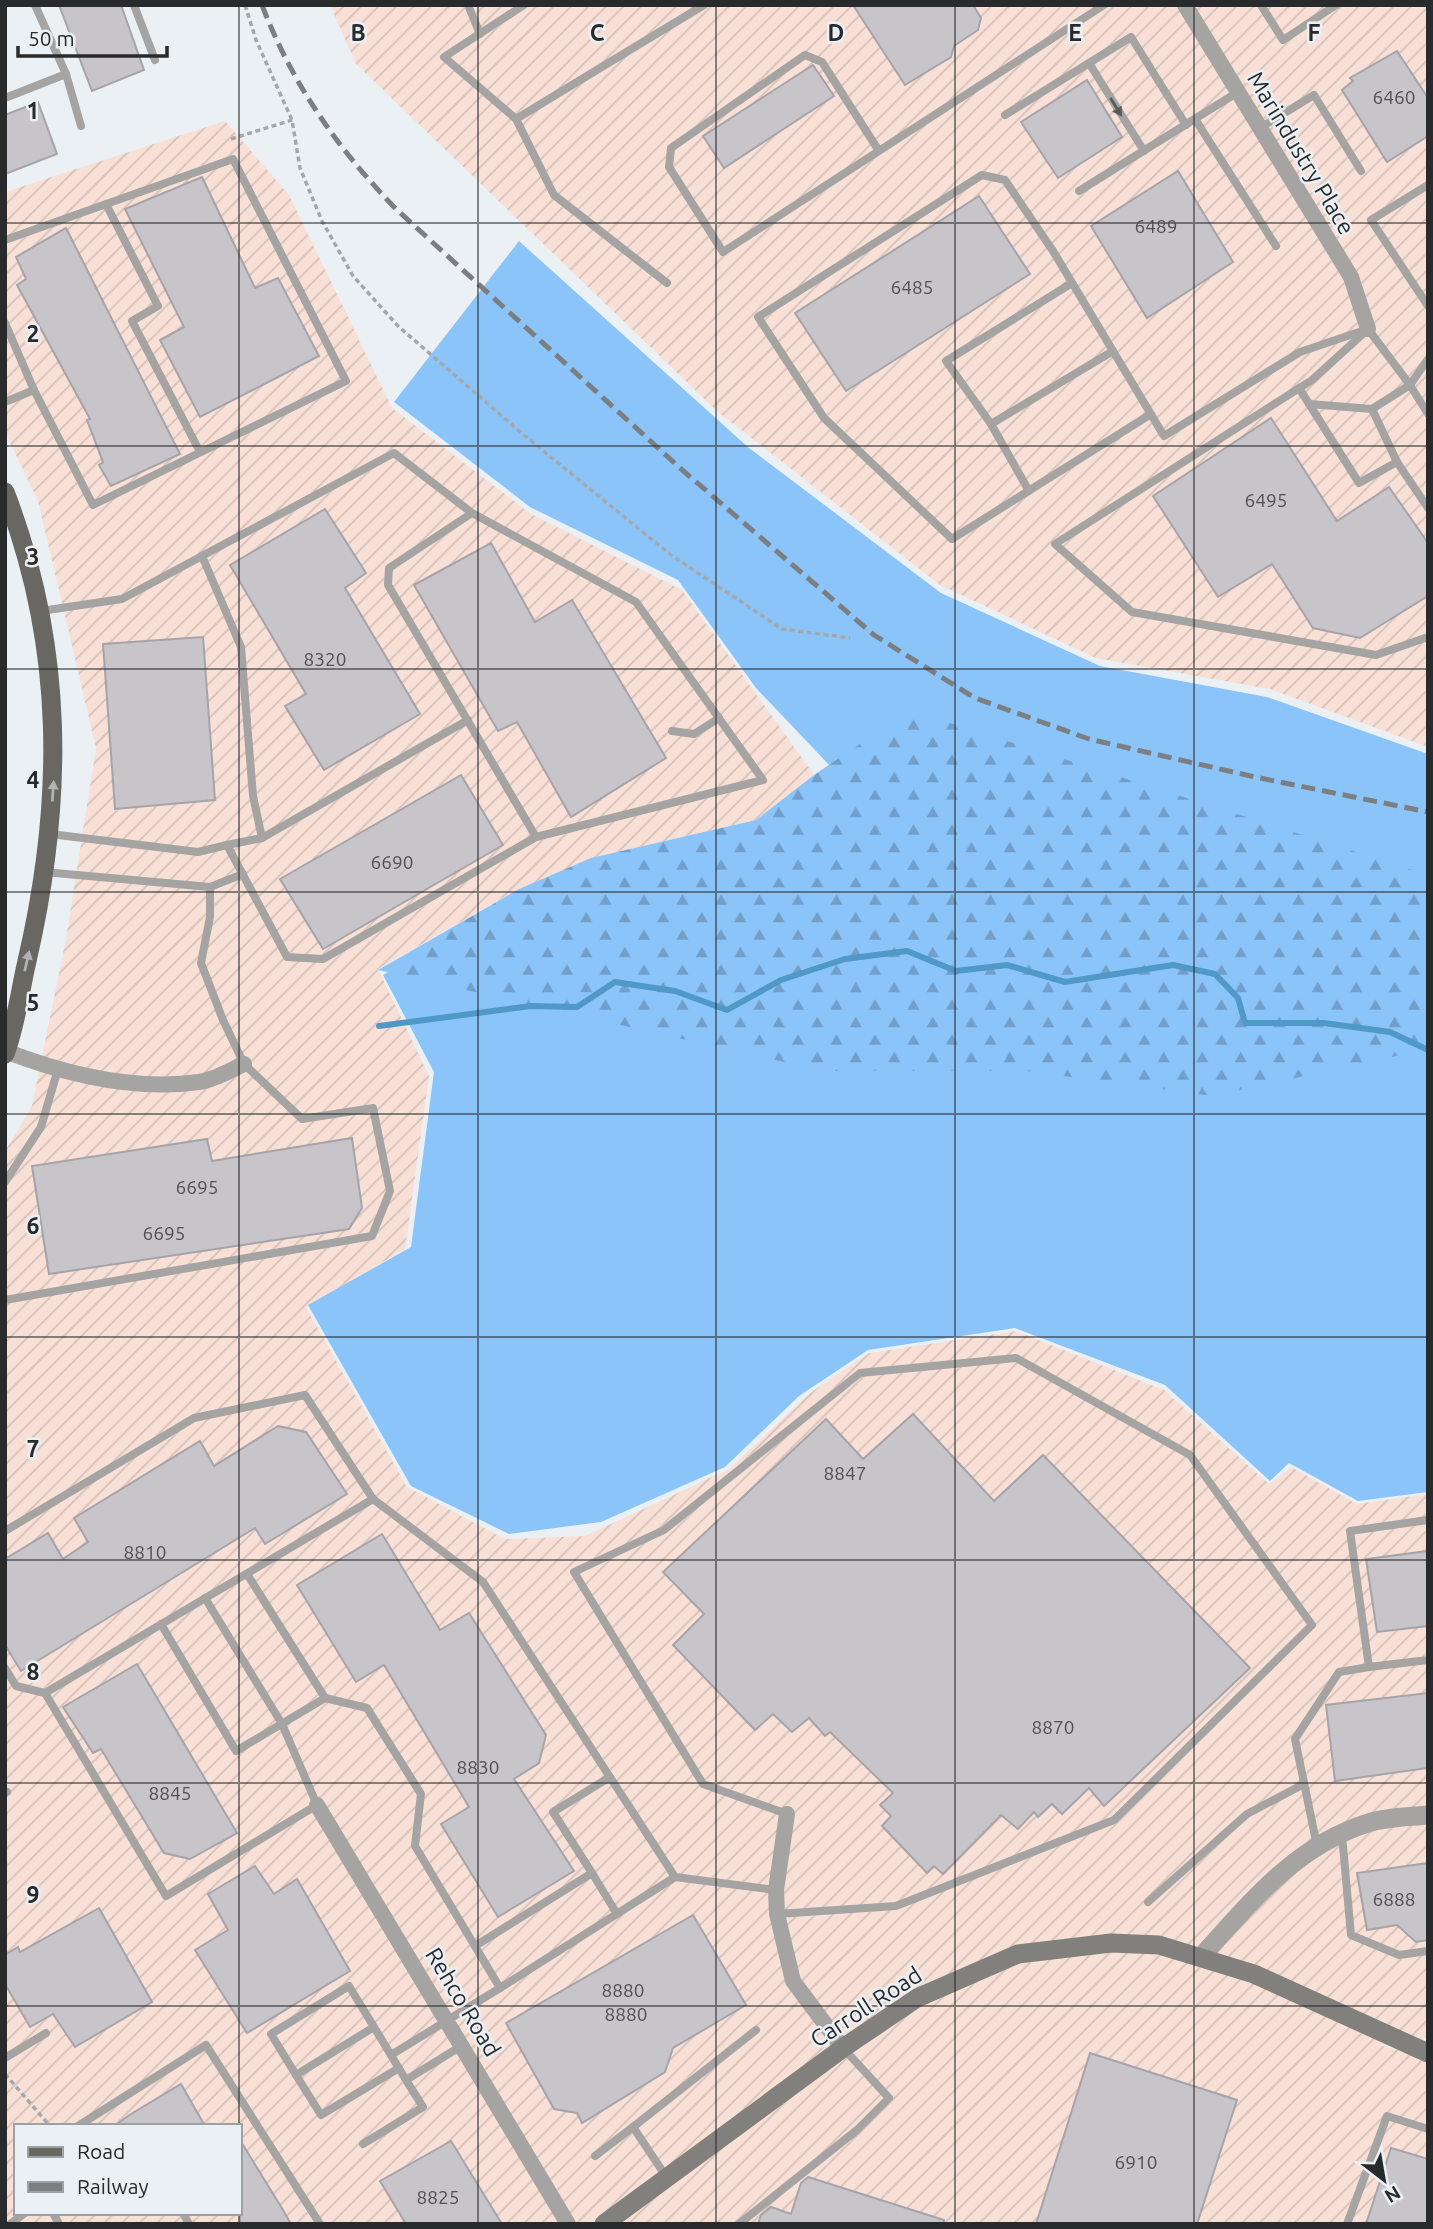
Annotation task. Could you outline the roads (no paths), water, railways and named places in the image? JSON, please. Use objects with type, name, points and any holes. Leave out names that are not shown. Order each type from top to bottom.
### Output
[{"type":"main road","points":[[5,492],[26,544],[41,611],[53,705],[54,788],[39,907],[6,1052]]},
{"type":"main road","name":"Carroll Road","points":[[604,2224],[843,2048],[917,1998],[1018,1954],[1111,1943],[1159,1945],[1254,1974],[1428,2053]]},
{"type":"street","name":"Marindustry Place","points":[[1185,5],[1351,277],[1368,329]]},
{"type":"street","points":[[6,1052],[58,1069],[122,1084],[202,1082],[244,1064]]},
{"type":"street","name":"Rehco Road","points":[[317,1805],[449,2020],[568,2224]]},
{"type":"street","points":[[787,1814],[776,1890],[778,1914],[793,1981],[843,2048]]},
{"type":"street","points":[[1202,1957],[1280,1871],[1317,1846],[1369,1822],[1428,1815]]},
{"type":"lane","points":[[34,5],[66,74],[81,126]]},
{"type":"lane","points":[[134,5],[155,60]]},
{"type":"lane","points":[[468,5],[480,34]]},
{"type":"lane","points":[[524,5],[444,57],[516,119],[554,195],[667,283]]},
{"type":"lane","points":[[516,119],[704,5]]},
{"type":"lane","points":[[879,151],[822,62],[806,55],[671,148],[669,167],[723,252],[879,151],[1104,5]]},
{"type":"lane","points":[[1261,5],[1283,40],[1336,5]]},
{"type":"lane","points":[[1006,115],[1131,37],[1186,125]]},
{"type":"lane","points":[[1089,63],[1144,151]]},
{"type":"lane","points":[[5,98],[66,74]]},
{"type":"lane","points":[[1079,191],[1238,92]]},
{"type":"lane","points":[[1260,128],[1314,95],[1361,171]]},
{"type":"lane","points":[[1195,119],[1276,246]]},
{"type":"lane","points":[[5,240],[233,159],[346,381],[93,505],[34,390],[5,323]]},
{"type":"lane","points":[[1151,414],[952,539],[824,418],[758,317],[982,174],[1005,180],[1072,283],[1151,414],[1164,436],[1300,352],[1368,329]]},
{"type":"lane","points":[[1428,185],[1371,220],[1428,306]]},
{"type":"lane","points":[[106,204],[158,306],[132,321],[200,452]]},
{"type":"lane","points":[[1029,491],[991,424],[946,360],[1072,283]]},
{"type":"lane","points":[[1368,329],[1428,414]]},
{"type":"lane","points":[[1368,329],[1299,388],[1055,544],[1132,612],[1376,655],[1428,636]]},
{"type":"lane","points":[[991,424],[1113,351]]},
{"type":"lane","points":[[1309,404],[1373,409],[1410,385],[1428,359]]},
{"type":"lane","points":[[1299,388],[1359,483],[1397,462]]},
{"type":"lane","points":[[5,402],[34,390]]},
{"type":"lane","points":[[1373,409],[1397,462],[1428,508]]},
{"type":"lane","points":[[41,611],[122,599],[394,453],[472,513],[636,602],[763,780],[536,837],[323,959],[287,957],[227,845]]},
{"type":"lane","points":[[472,513],[389,568],[388,585],[536,837]]},
{"type":"lane","points":[[202,556],[241,647],[253,796],[262,838]]},
{"type":"lane","points":[[672,731],[694,734],[719,718]]},
{"type":"lane","points":[[48,834],[198,852],[262,838],[468,720]]},
{"type":"lane","points":[[44,872],[210,887],[243,874]]},
{"type":"lane","points":[[5,1300],[372,1236],[390,1191],[373,1108],[302,1119],[244,1064],[201,963],[210,917],[210,887]]},
{"type":"lane","points":[[5,1182],[41,1127],[58,1069]]},
{"type":"lane","points":[[778,1914],[896,1906],[1114,1819],[1312,1625],[1190,1455],[1040,1371],[1016,1358],[860,1373],[664,1530],[574,1572],[703,1784],[787,1814]]},
{"type":"lane","points":[[5,1531],[194,1418],[305,1395],[373,1499],[483,1582],[675,1877]]},
{"type":"lane","points":[[5,1668],[16,1686],[45,1693],[373,1499]]},
{"type":"lane","points":[[1369,1667],[1350,1531],[1428,1520]]},
{"type":"lane","points":[[247,1574],[325,1698]]},
{"type":"lane","points":[[45,1693],[166,1896],[317,1805],[282,1724],[205,1598]]},
{"type":"lane","points":[[162,1624],[236,1751],[325,1698],[368,1708],[421,1794],[415,1846],[500,1988]]},
{"type":"lane","points":[[1317,1846],[1295,1739],[1339,1672],[1428,1660]]},
{"type":"lane","points":[[610,1777],[554,1812],[617,1914]]},
{"type":"lane","points":[[1148,1902],[1247,1814],[1304,1784]]},
{"type":"lane","points":[[1342,1835],[1351,1935],[1399,1955],[1428,1951]]},
{"type":"lane","points":[[475,1946],[592,1873]]},
{"type":"lane","points":[[391,2055],[675,1877],[776,1890]]},
{"type":"lane","points":[[363,2144],[423,2107],[349,1986],[271,2034],[321,2115],[399,2068]]},
{"type":"lane","points":[[296,2075],[374,2028]]},
{"type":"lane","points":[[595,2155],[756,2029]]},
{"type":"lane","points":[[5,2057],[46,2033]]},
{"type":"lane","points":[[81,2124],[206,2045],[320,2224]]},
{"type":"lane","points":[[406,2080],[463,2045]]},
{"type":"lane","points":[[738,2224],[857,2130],[889,2098],[843,2048]]},
{"type":"lane","points":[[1347,2224],[1387,2116],[1428,2129]]},
{"type":"lane","points":[[633,2127],[667,2178]]},
{"type":"waterway","points":[[379,1026],[531,1006],[577,1007],[615,982],[675,991],[727,1010],[781,980],[845,959],[907,951],[956,971],[1007,965],[1065,982],[1173,965],[1215,974],[1238,998],[1245,1023],[1324,1023],[1390,1032],[1428,1050]]},
{"type":"railway","points":[[262,5],[287,62],[318,114],[355,163],[396,209],[680,468],[874,635],[975,698],[1089,739],[1255,777],[1428,812]]}]
